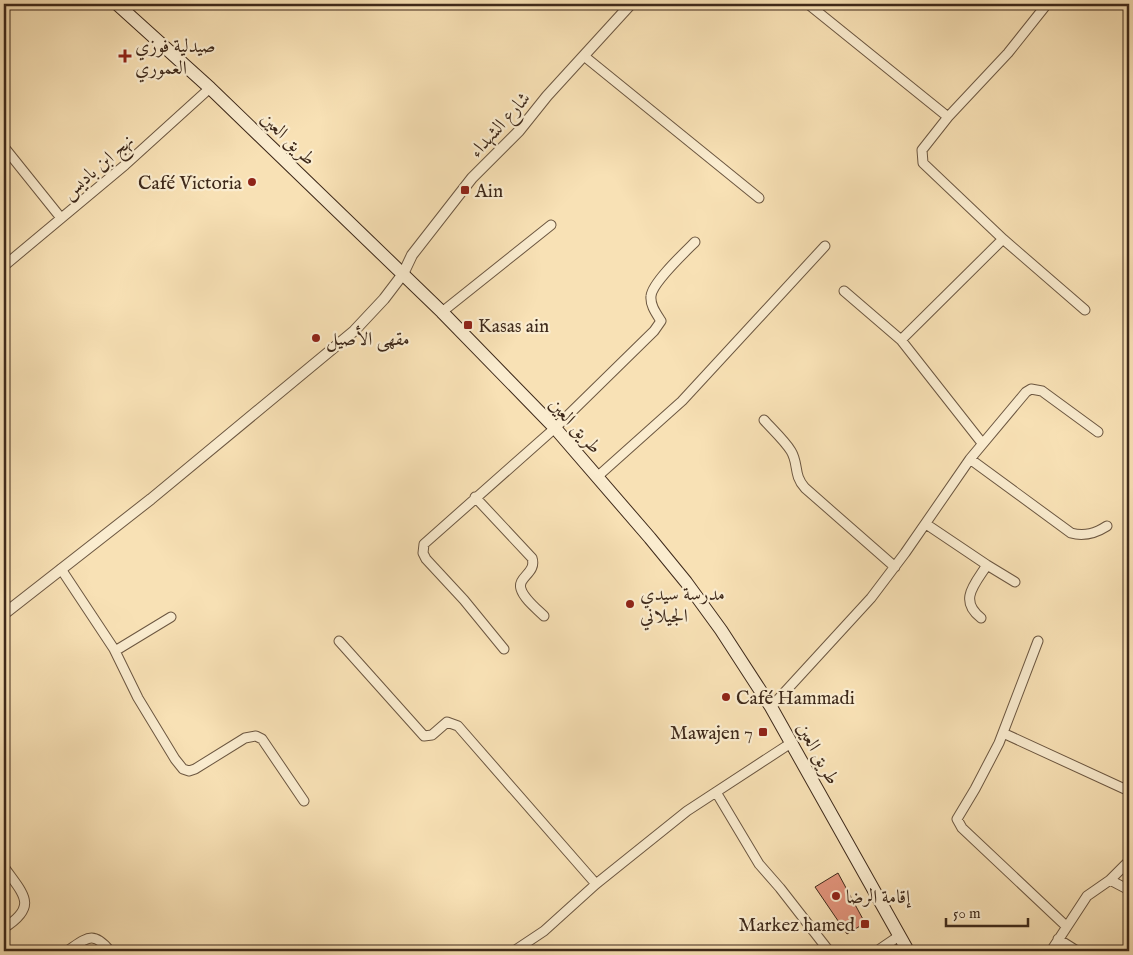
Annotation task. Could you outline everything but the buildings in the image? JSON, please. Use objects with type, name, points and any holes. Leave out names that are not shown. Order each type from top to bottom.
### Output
[{"type":"main road","name":"طريق العين","points":[[118,4],[210,88],[442,312],[555,428],[686,582],[721,630],[772,707],[908,951]]},
{"type":"street","name":"شارع الشهداء","points":[[4,614],[151,499],[338,346],[374,312],[403,274],[412,255],[472,178],[520,131],[547,96],[630,4]]},
{"type":"street","points":[[808,4],[948,116]]},
{"type":"street","points":[[1047,4],[1008,53],[948,116],[922,150],[924,162],[1003,239],[1085,310]]},
{"type":"street","points":[[584,56],[759,198]]},
{"type":"street","name":"نهج ابن باديس","points":[[4,266],[124,165],[210,88]]},
{"type":"street","points":[[4,147],[61,218]]},
{"type":"street","points":[[442,312],[551,225]]},
{"type":"street","points":[[901,340],[1003,239]]},
{"type":"street","points":[[504,649],[422,553],[424,544],[555,428],[654,331],[661,321],[654,310],[651,296],[652,290],[662,276],[695,242]]},
{"type":"street","points":[[597,477],[682,401],[825,246]]},
{"type":"street","points":[[844,291],[901,340],[982,443]]},
{"type":"street","points":[[772,707],[864,606],[895,567],[982,443],[1026,392],[1032,389],[1042,390],[1098,432]]},
{"type":"street","points":[[764,420],[791,451],[798,478],[805,488],[895,567]]},
{"type":"street","points":[[970,459],[1071,533],[1077,535],[1090,534],[1107,526]]},
{"type":"street","points":[[475,497],[532,558],[533,567],[521,582],[521,588],[544,616]]},
{"type":"street","points":[[926,524],[1015,582]]},
{"type":"street","points":[[981,618],[971,607],[969,596],[987,565]]},
{"type":"street","points":[[61,569],[115,651],[138,698],[183,769],[189,771],[195,769],[245,738],[256,736],[262,739],[304,802]]},
{"type":"street","points":[[115,651],[171,617]]},
{"type":"street","points":[[339,641],[424,736],[432,735],[448,722],[458,726],[596,884]]},
{"type":"street","points":[[1038,641],[1003,733],[972,794],[958,816],[957,822],[1066,926]]},
{"type":"street","points":[[1003,733],[1129,791]]},
{"type":"street","points":[[514,951],[544,931],[596,884],[687,811],[791,743]]},
{"type":"street","points":[[716,792],[759,864],[829,951]]},
{"type":"street","points":[[1051,951],[1087,896],[1110,880],[1129,861]]},
{"type":"street","points":[[4,867],[21,892],[25,908],[16,920],[4,928]]},
{"type":"street","points":[[1110,880],[1129,890]]},
{"type":"street","points":[[877,951],[899,936]]},
{"type":"street","points":[[67,951],[87,939],[95,938],[102,942],[110,951]]},
{"type":"street","points":[[1058,939],[1077,951]]},
{"type":"place","name":"صيدلية فوزي العموري","points":[[125,56]]},
{"type":"place","name":"Café Victoria","points":[[252,182]]},
{"type":"place","name":"Ain","points":[[465,190]]},
{"type":"place","name":"Kasas ain","points":[[468,325]]},
{"type":"place","name":"مقهى الأصيل","points":[[316,338]]},
{"type":"place","name":"مدرسة سيدي الجيلاني","points":[[630,604]]},
{"type":"place","name":"Café Hammadi","points":[[726,697]]},
{"type":"place","name":"Mawajen 7","points":[[763,732]]},
{"type":"place","name":"إقامة الرضا","points":[[836,896]]},
{"type":"place","name":"Markez hamed","points":[[865,924]]}]
